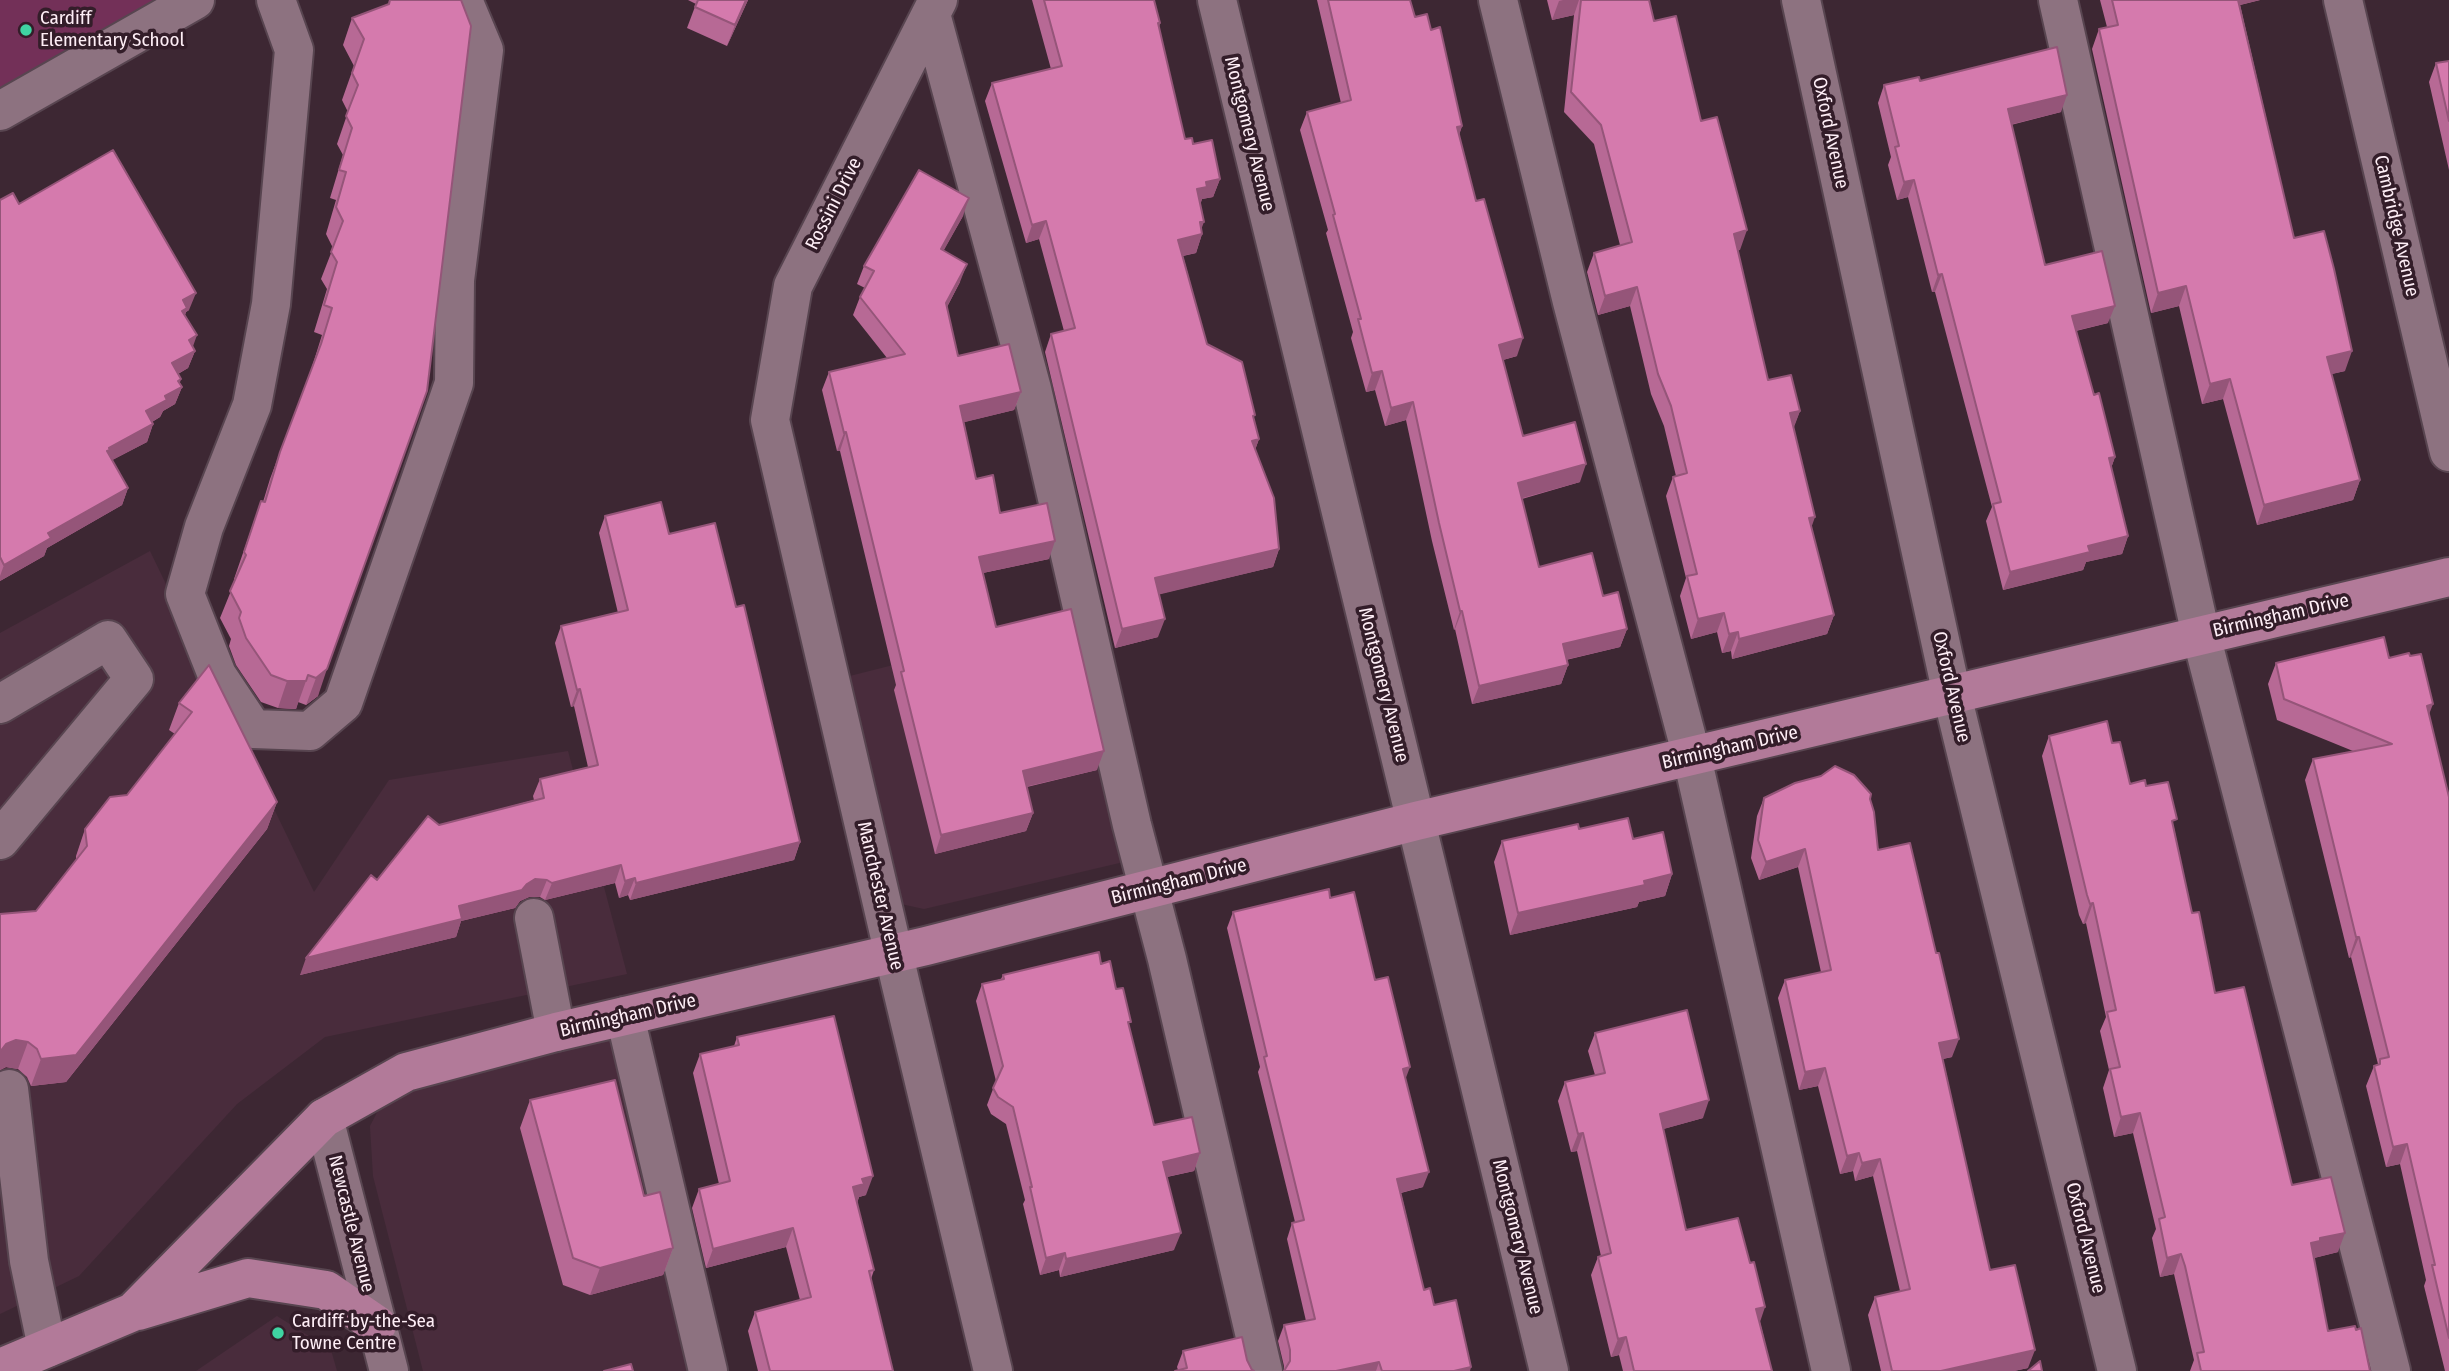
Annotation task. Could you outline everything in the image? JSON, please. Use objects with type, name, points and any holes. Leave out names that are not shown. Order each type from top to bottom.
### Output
[{"type":"main road","name":"Birmingham Drive","points":[[0,1368],[132,1312],[324,1118],[406,1072],[556,1032],[894,954],[1416,821],[2449,576]]},
{"type":"main road","points":[[132,1312],[248,1278],[326,1290],[377,1325]]},
{"type":"street","points":[[0,111],[195,0]]},
{"type":"street","points":[[276,0],[294,50],[271,304],[252,405],[204,527],[185,594],[217,675],[253,729],[310,731],[343,703],[454,383],[455,280],[484,50],[463,0]]},
{"type":"street","name":"Montgomery Avenue","points":[[1217,0],[1549,1371]]},
{"type":"street","points":[[1498,0],[1572,302],[1692,757],[1831,1371]]},
{"type":"street","name":"Oxford Avenue","points":[[1801,0],[1952,695],[2117,1371]]},
{"type":"street","points":[[2058,0],[2201,635],[2391,1371]]},
{"type":"street","name":"Cambridge Avenue","points":[[2343,0],[2449,452]]},
{"type":"street","points":[[934,7],[1032,389],[1132,825],[1167,959],[1263,1371]]},
{"type":"street","name":"Rossini Drive","points":[[770,420],[793,286],[934,7]]},
{"type":"street","name":"Manchester Avenue","points":[[770,420],[993,1371]]},
{"type":"street","points":[[0,704],[108,640],[134,679],[0,840]]},
{"type":"street","points":[[534,918],[556,1032]]},
{"type":"street","points":[[625,1016],[708,1371]]},
{"type":"street","points":[[9,1088],[29,1261],[47,1348]]},
{"type":"street","name":"Newcastle Avenue","points":[[324,1118],[389,1371]]},
{"type":"shaded area","points":[[0,0],[196,0],[0,112]]},
{"type":"shaded area","points":[[150,551],[314,892],[389,780],[568,751],[627,974],[325,1037],[237,1104],[79,1276],[0,1314],[0,633]]},
{"type":"shaded area","points":[[1071,620],[1132,860],[924,909],[901,904],[838,679]]},
{"type":"shaded area","points":[[609,1036],[691,1371],[423,1371],[373,1176],[370,1126],[383,1101],[412,1084]]},
{"type":"shaded area","name":"Cardiff-by-the-Sea Towne Centre","points":[[277,1316],[331,1350],[337,1371],[196,1371]]},
{"type":"building","points":[[390,0],[461,0],[471,26],[427,391],[327,669],[316,678],[308,675],[306,681],[287,681],[271,675],[246,638],[239,618],[241,612],[230,591],[246,555],[244,552],[261,501],[265,502],[280,452],[332,308],[324,305],[337,262],[331,252],[343,221],[336,207],[346,172],[339,170],[352,128],[346,116],[358,85],[352,73],[364,39],[352,18],[389,4]]},
{"type":"building","points":[[698,0],[746,0],[735,25],[695,7]]},
{"type":"building","points":[[1044,0],[1154,0],[1185,139],[1192,138],[1193,144],[1212,140],[1220,179],[1206,182],[1207,187],[1197,189],[1204,222],[1200,222],[1202,234],[1178,240],[1207,344],[1242,362],[1259,439],[1252,441],[1274,498],[1279,549],[1155,578],[1165,619],[1122,629],[1051,334],[1075,328],[1046,221],[1032,225],[992,83],[1062,66]]},
{"type":"building","points":[[1328,0],[1410,0],[1415,17],[1427,14],[1431,30],[1440,27],[1462,126],[1457,127],[1476,201],[1484,199],[1523,338],[1499,345],[1523,436],[1575,422],[1586,464],[1518,483],[1539,567],[1592,553],[1603,596],[1618,592],[1627,629],[1563,644],[1568,665],[1479,686],[1413,402],[1391,408],[1382,371],[1372,373],[1358,319],[1361,319],[1333,215],[1335,214],[1307,112],[1351,100]]},
{"type":"building","points":[[1581,0],[1649,0],[1654,21],[1676,16],[1701,121],[1717,117],[1747,230],[1734,234],[1768,380],[1791,375],[1800,411],[1790,413],[1815,517],[1809,518],[1834,615],[1739,639],[1738,632],[1729,634],[1724,613],[1698,619],[1687,576],[1697,574],[1673,477],[1687,473],[1671,406],[1658,374],[1637,287],[1605,296],[1594,253],[1632,242],[1601,125],[1571,92]]},
{"type":"building","points":[[2112,0],[2238,0],[2294,238],[2324,231],[2334,269],[2352,351],[2327,357],[2360,480],[2264,505],[2230,379],[2210,384],[2186,286],[2158,293],[2099,29],[2118,25]]},
{"type":"building","points":[[2057,47],[2067,95],[2008,109],[2045,265],[2102,251],[2115,306],[2072,316],[2094,395],[2099,393],[2115,457],[2109,458],[2128,536],[2088,546],[2090,552],[2010,572],[1993,504],[2001,502],[1942,274],[1938,275],[1914,180],[1904,182],[1895,147],[1899,146],[1884,85],[1919,77],[1920,81]]},
{"type":"building","points":[[2449,61],[2449,121],[2436,63]]},
{"type":"building","points":[[113,150],[196,293],[183,300],[187,308],[182,311],[197,335],[189,340],[195,351],[172,363],[181,379],[178,381],[182,387],[165,396],[167,400],[146,411],[153,424],[107,451],[128,488],[48,533],[51,538],[4,565],[0,557],[0,200],[13,193],[19,204]]},
{"type":"building","points":[[919,170],[969,198],[941,249],[967,264],[946,303],[958,356],[1009,344],[1021,392],[960,406],[976,479],[993,475],[1000,513],[1047,503],[1055,541],[979,557],[996,627],[1071,609],[1104,751],[1023,771],[1033,813],[941,835],[901,672],[904,671],[829,372],[905,354],[860,297],[874,271],[864,266]]},
{"type":"building","points":[[661,502],[669,534],[715,523],[736,607],[744,605],[800,842],[636,883],[635,878],[625,881],[621,865],[552,883],[535,879],[522,890],[459,906],[462,919],[306,958],[371,875],[377,880],[428,816],[439,825],[544,798],[540,779],[598,765],[580,689],[577,690],[561,626],[628,610],[605,516]]},
{"type":"building","points":[[2384,637],[2389,658],[2409,653],[2410,656],[2421,654],[2433,704],[2427,706],[2449,797],[2449,1338],[2407,1144],[2393,1147],[2374,1066],[2380,1064],[2380,1059],[2389,1057],[2359,937],[2356,937],[2313,759],[2392,744],[2284,699],[2276,663]]},
{"type":"building","points":[[209,665],[277,802],[76,1055],[41,1059],[37,1049],[28,1042],[16,1040],[6,1044],[0,1052],[0,914],[36,911],[87,846],[85,829],[110,797],[127,795],[192,712],[179,703]]},
{"type":"building","points":[[2107,721],[2112,743],[2120,742],[2130,784],[2145,780],[2146,786],[2168,782],[2177,819],[2172,821],[2192,913],[2199,912],[2215,993],[2244,987],[2292,1185],[2331,1177],[2345,1233],[2320,1238],[2320,1241],[2311,1243],[2328,1331],[2355,1326],[2356,1330],[2361,1328],[2370,1371],[2201,1371],[2197,1353],[2204,1352],[2185,1266],[2181,1254],[2167,1258],[2159,1219],[2165,1217],[2140,1113],[2121,1117],[2110,1069],[2120,1067],[2107,1012],[2116,1010],[2093,903],[2090,904],[2087,895],[2049,736]]},
{"type":"building","points":[[1835,766],[1854,775],[1871,794],[1878,850],[1910,843],[1959,1039],[1939,1043],[1990,1270],[2015,1265],[2035,1350],[1941,1371],[1892,1371],[1875,1297],[1910,1289],[1880,1159],[1862,1163],[1859,1153],[1847,1156],[1825,1068],[1805,1072],[1785,980],[1831,970],[1805,849],[1766,862],[1758,840],[1764,798],[1795,783],[1821,776]]},
{"type":"building","points":[[1628,818],[1633,839],[1663,832],[1672,874],[1644,881],[1645,885],[1518,913],[1502,841],[1578,824],[1579,829]]},
{"type":"building","points":[[1329,889],[1330,898],[1354,892],[1375,980],[1388,977],[1410,1067],[1403,1069],[1429,1172],[1397,1179],[1424,1290],[1430,1288],[1434,1305],[1456,1300],[1471,1367],[1454,1371],[1382,1371],[1379,1362],[1336,1371],[1284,1371],[1290,1361],[1290,1350],[1284,1325],[1315,1319],[1292,1223],[1304,1220],[1264,1057],[1267,1056],[1233,912]]},
{"type":"building","points":[[1099,952],[1101,964],[1110,961],[1116,989],[1123,988],[1131,1022],[1128,1022],[1154,1125],[1192,1117],[1200,1153],[1163,1162],[1181,1233],[1066,1259],[1065,1253],[1046,1258],[1013,1107],[998,1097],[993,1088],[1003,1066],[982,984],[1004,979],[1003,975]]},
{"type":"building","points":[[1687,1010],[1709,1100],[1660,1114],[1686,1230],[1738,1218],[1750,1263],[1754,1262],[1765,1307],[1756,1309],[1772,1371],[1634,1371],[1626,1337],[1618,1339],[1598,1257],[1611,1253],[1583,1133],[1578,1134],[1565,1082],[1605,1073],[1595,1033]]},
{"type":"building","points":[[834,1016],[873,1176],[862,1179],[864,1184],[853,1187],[874,1270],[869,1271],[893,1371],[770,1371],[755,1312],[811,1297],[793,1228],[713,1249],[699,1189],[730,1181],[700,1054],[739,1045],[737,1037]]},
{"type":"building","points":[[615,1080],[644,1196],[660,1192],[673,1248],[600,1268],[573,1258],[530,1100]]},
{"type":"building","points":[[1242,1337],[1247,1360],[1254,1371],[1175,1371],[1187,1368],[1183,1351]]},
{"type":"building","points":[[2040,1361],[2042,1371],[2028,1371]]},
{"type":"building","points":[[631,1364],[633,1371],[604,1371]]},
{"type":"place","name":"Cardiff Elementary School","points":[[26,30]]},
{"type":"place","name":"Cardiff-by-the-Sea Towne Centre","points":[[278,1333]]}]
